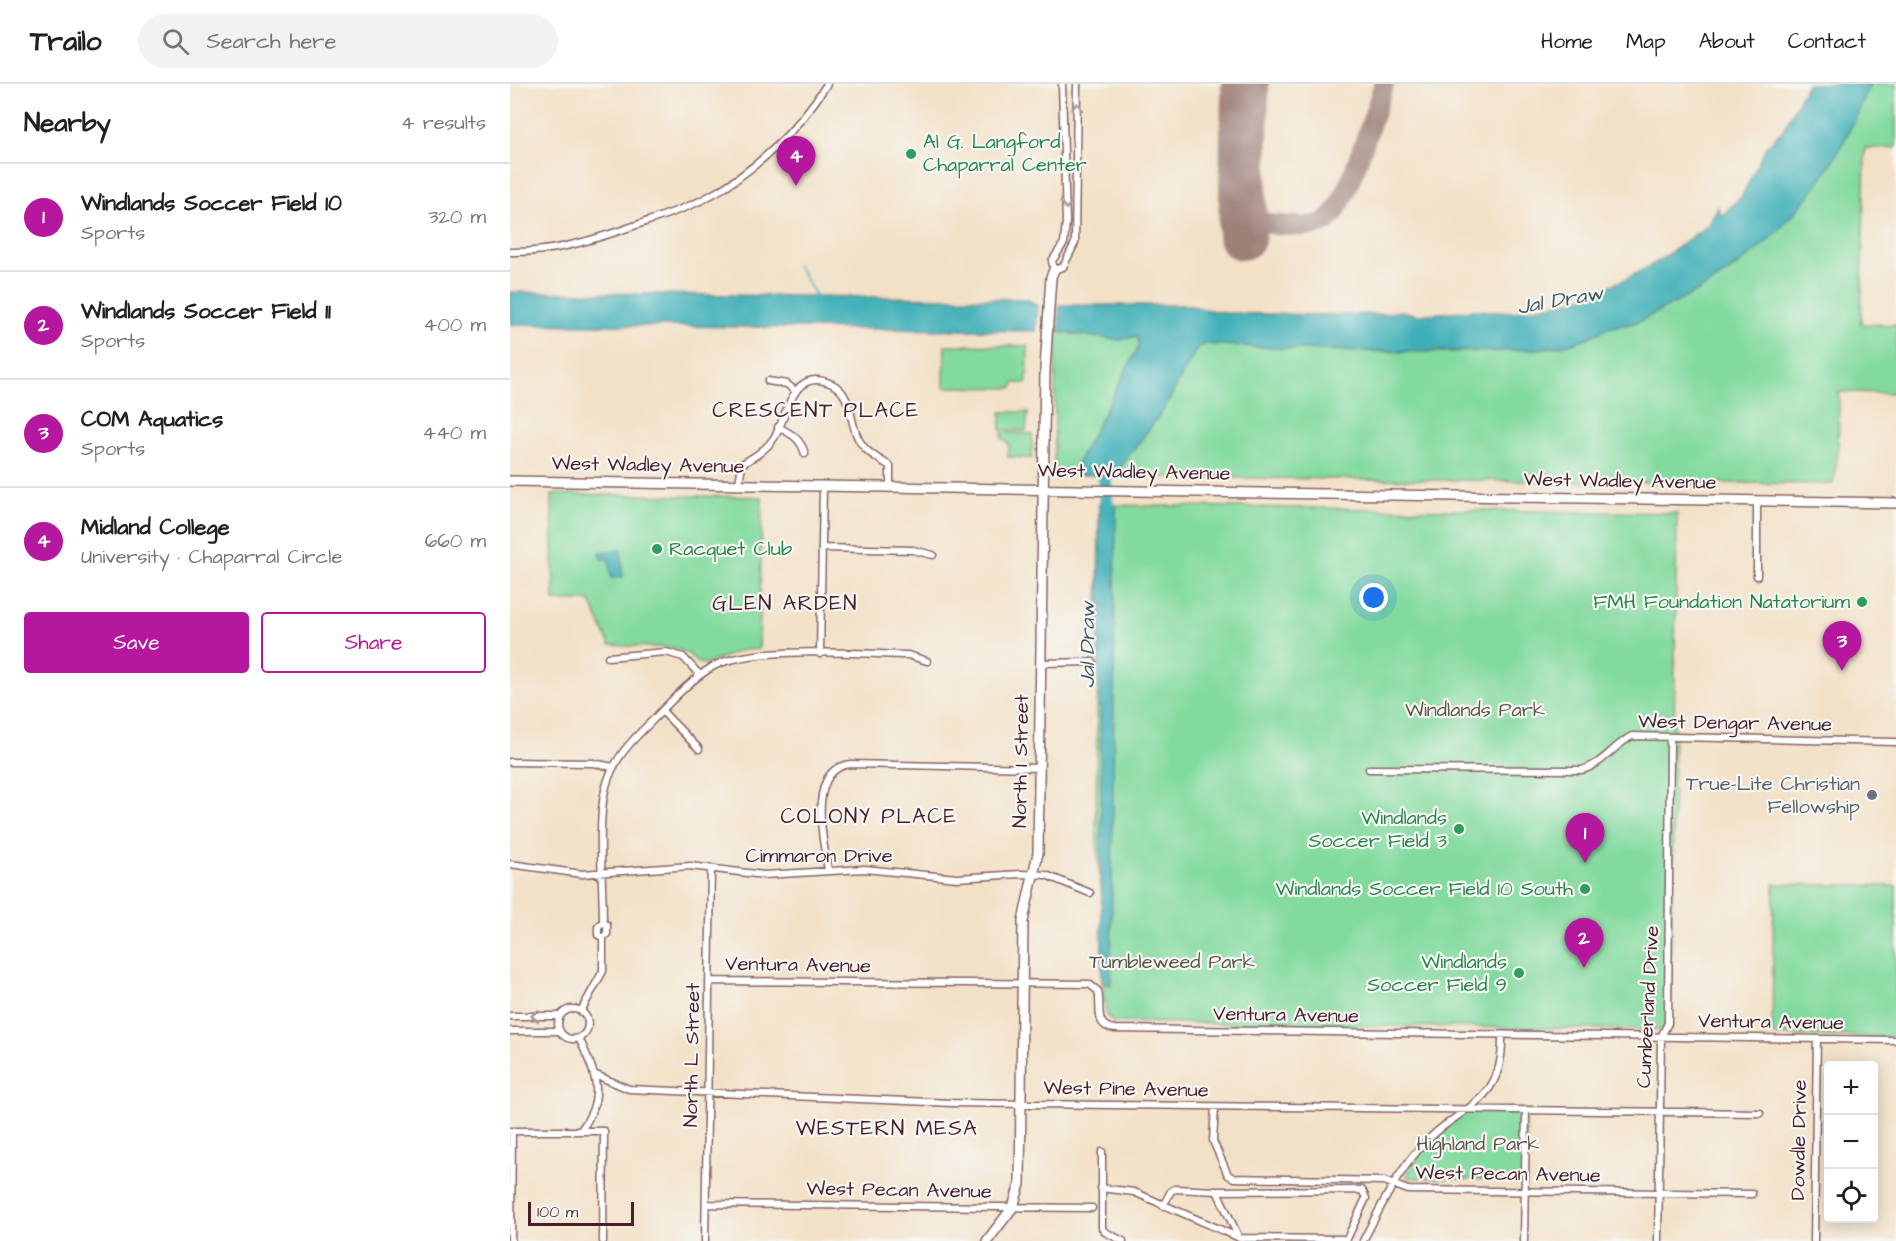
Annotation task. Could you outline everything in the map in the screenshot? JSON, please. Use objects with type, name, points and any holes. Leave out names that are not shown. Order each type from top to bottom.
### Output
[{"type":"main road","name":"North I Street","points":[[987,1241],[1013,1208],[1020,1184],[1024,910],[1038,853],[1046,369],[1051,277],[1054,270]]},
{"type":"main road","name":"West Wadley Avenue","points":[[510,481],[1895,504]]},
{"type":"street","points":[[510,252],[561,247],[607,235],[643,224],[704,199],[743,174],[778,144],[798,125],[827,84]]},
{"type":"street","points":[[1062,84],[1066,222],[1064,243],[1052,261],[1054,270],[1063,267],[1075,243],[1077,84]]},
{"type":"street","points":[[1064,148],[1077,149]]},
{"type":"street","points":[[768,381],[787,384],[795,391]]},
{"type":"street","points":[[739,484],[742,464],[759,454],[774,437],[795,391],[808,382],[824,381],[835,386],[849,403],[852,428],[863,447],[890,466],[890,487]]},
{"type":"street","points":[[778,427],[802,444],[805,454]]},
{"type":"street","points":[[820,654],[823,486]]},
{"type":"street","points":[[1757,501],[1757,576]]},
{"type":"street","points":[[822,548],[913,550],[933,555]]},
{"type":"street","points":[[608,657],[666,652],[683,657],[700,675]]},
{"type":"street","points":[[580,1011],[603,971],[603,937],[607,934],[607,927],[603,922],[602,808],[613,767],[628,744],[700,675],[724,662],[744,657],[820,654],[908,655],[927,661]]},
{"type":"street","points":[[1041,663],[1093,662]]},
{"type":"street","points":[[662,711],[699,750]]},
{"type":"street","name":"West Dengar Avenue","points":[[1369,769],[1582,770],[1593,767],[1622,741],[1632,736],[1896,742]]},
{"type":"street","name":"Cumberland Drive","points":[[1658,1241],[1660,1037],[1668,1023],[1670,738]]},
{"type":"street","points":[[510,762],[593,763],[613,767]]},
{"type":"street","points":[[828,870],[822,835],[822,795],[828,775],[837,767],[851,764],[1040,768]]},
{"type":"street","name":"Cimmaron Drive","points":[[510,864],[582,874],[675,866],[764,875],[871,869],[957,878],[1034,874],[1061,880],[1090,893]]},
{"type":"street","name":"North L Street","points":[[705,1241],[711,869]]},
{"type":"street","name":"Ventura Avenue","points":[[709,981],[1093,985],[1099,995],[1100,1022],[1105,1027],[1114,1029],[1896,1040]]},
{"type":"street","points":[[510,1016],[560,1016],[567,1010],[580,1011],[587,1018],[588,1027],[579,1038]]},
{"type":"street","points":[[560,1016],[560,1032]]},
{"type":"street","points":[[510,1031],[560,1032],[567,1038],[579,1038]]},
{"type":"street","points":[[1363,1241],[1394,1184],[1419,1149],[1483,1097],[1497,1077],[1502,1060],[1502,1035]]},
{"type":"street","points":[[579,1038],[596,1075],[594,1111],[581,1130]]},
{"type":"street","name":"Dowdle Drive","points":[[1814,1241],[1817,1039]]},
{"type":"street","name":"West Pine Avenue","points":[[596,1075],[629,1089],[953,1103],[1760,1113]]},
{"type":"street","name":"West Pecan Avenue","points":[[1215,1107],[1213,1141],[1229,1176],[1384,1181],[1408,1190],[1752,1194]]},
{"type":"street","points":[[1524,1241],[1526,1110]]},
{"type":"street","points":[[511,1241],[511,1131],[581,1130],[604,1131],[603,1241]]},
{"type":"street","points":[[1102,1152],[1102,1228],[1105,1232],[1123,1241]]},
{"type":"street","points":[[1101,1188],[1134,1192],[1163,1206],[1240,1240],[1346,1240],[1366,1198],[1362,1190],[1175,1189],[1171,1191],[1163,1206]]},
{"type":"street","points":[[1217,1191],[1240,1240]]},
{"type":"street","name":"West Pecan Avenue","points":[[706,1204],[1092,1208]]},
{"type":"green space","points":[[1870,84],[1896,84],[1896,148],[1865,148],[1861,324],[1896,325],[1896,393],[1839,392],[1838,453],[1833,484],[1115,475],[1197,348],[1206,344],[1294,349],[1442,352],[1545,348],[1566,345],[1610,328],[1633,323],[1705,287],[1737,266],[1792,216],[1836,155]]},
{"type":"green space","points":[[1059,332],[1120,340],[1138,336],[1139,346],[1071,475],[1057,475],[1054,470],[1056,335]]},
{"type":"green space","points":[[945,345],[1028,346],[1027,383],[1014,383],[1013,388],[944,387]]},
{"type":"green space","points":[[1001,412],[1028,412],[1026,431],[1001,430]]},
{"type":"green space","points":[[1002,433],[1032,434],[1032,458],[1008,457],[1009,444],[1002,438]]},
{"type":"green space","name":"Racquet Club","points":[[552,494],[762,497],[759,649],[742,650],[706,664],[696,662],[689,654],[675,648],[610,645],[590,601],[554,601]]},
{"type":"green space","name":"Windlands Park","points":[[1099,505],[1677,513],[1670,1030],[1114,1022],[1110,1019],[1105,1009],[1102,981],[1104,900],[1100,884],[1096,824]]},
{"type":"green space","points":[[1774,884],[1896,886],[1896,1037],[1772,1035]]},
{"type":"green space","name":"Highland Park","points":[[1466,1110],[1526,1111],[1525,1180],[1407,1178],[1411,1160]]},
{"type":"water","points":[[1807,84],[1870,84],[1836,155],[1792,216],[1737,266],[1705,287],[1637,322],[1610,328],[1566,345],[1546,348],[1503,351],[1386,351],[1206,344],[1197,348],[1164,409],[1115,475],[1071,475],[1139,346],[1137,336],[1120,340],[1059,332],[1059,305],[1185,305],[1225,313],[1315,315],[1385,314],[1400,311],[1418,315],[1475,310],[1514,312],[1575,300],[1626,279],[1657,262],[1707,226],[1718,207],[1721,216],[1742,196],[1766,147],[1783,130]]},
{"type":"water","points":[[510,292],[1027,299],[1038,306],[1036,331],[510,324]]},
{"type":"water","points":[[1099,504],[1116,505],[1111,985],[1102,981]]},
{"type":"water","points":[[621,550],[623,577],[611,578],[609,559],[601,559],[600,552]]},
{"type":"waterway","points":[[796,264],[817,297]]},
{"type":"waterway","name":"Jal Draw","points":[[1108,522],[1104,470],[1110,459]]},
{"type":"taxiway","points":[[1243,193],[1251,213],[1265,223],[1306,226],[1329,219],[1336,211],[1352,178],[1384,84]]},
{"type":"runway","points":[[1242,236],[1245,84]]},
{"type":"place","name":"Al G. Langford Chaparral Center","points":[[911,154]]},
{"type":"place","name":"Midland College","points":[[796,186]]},
{"type":"place","name":"Racquet Club","points":[[657,549]]},
{"type":"place","name":"FMH Foundation Natatorium","points":[[1862,602]]},
{"type":"place","name":"COM Aquatics","points":[[1842,671]]},
{"type":"place","name":"True-Lite Christian Fellowship","points":[[1872,795]]},
{"type":"place","name":"Windlands Soccer Field 3","points":[[1459,829]]},
{"type":"place","name":"Windlands Soccer Field 10","points":[[1585,863]]},
{"type":"place","name":"Windlands Soccer Field 10 South","points":[[1585,889]]},
{"type":"place","name":"Windlands Soccer Field 11","points":[[1584,968]]},
{"type":"place","name":"Windlands Soccer Field 9","points":[[1519,973]]},
{"type":"district","name":"CRESCENT PLACE","points":[[816,410]]},
{"type":"district","name":"GLEN ARDEN","points":[[785,603]]},
{"type":"district","name":"COLONY PLACE","points":[[869,816]]},
{"type":"district","name":"WESTERN MESA","points":[[887,1128]]},
{"type":"park label","name":"Tumbleweed Park","points":[[1172,962]]}]
